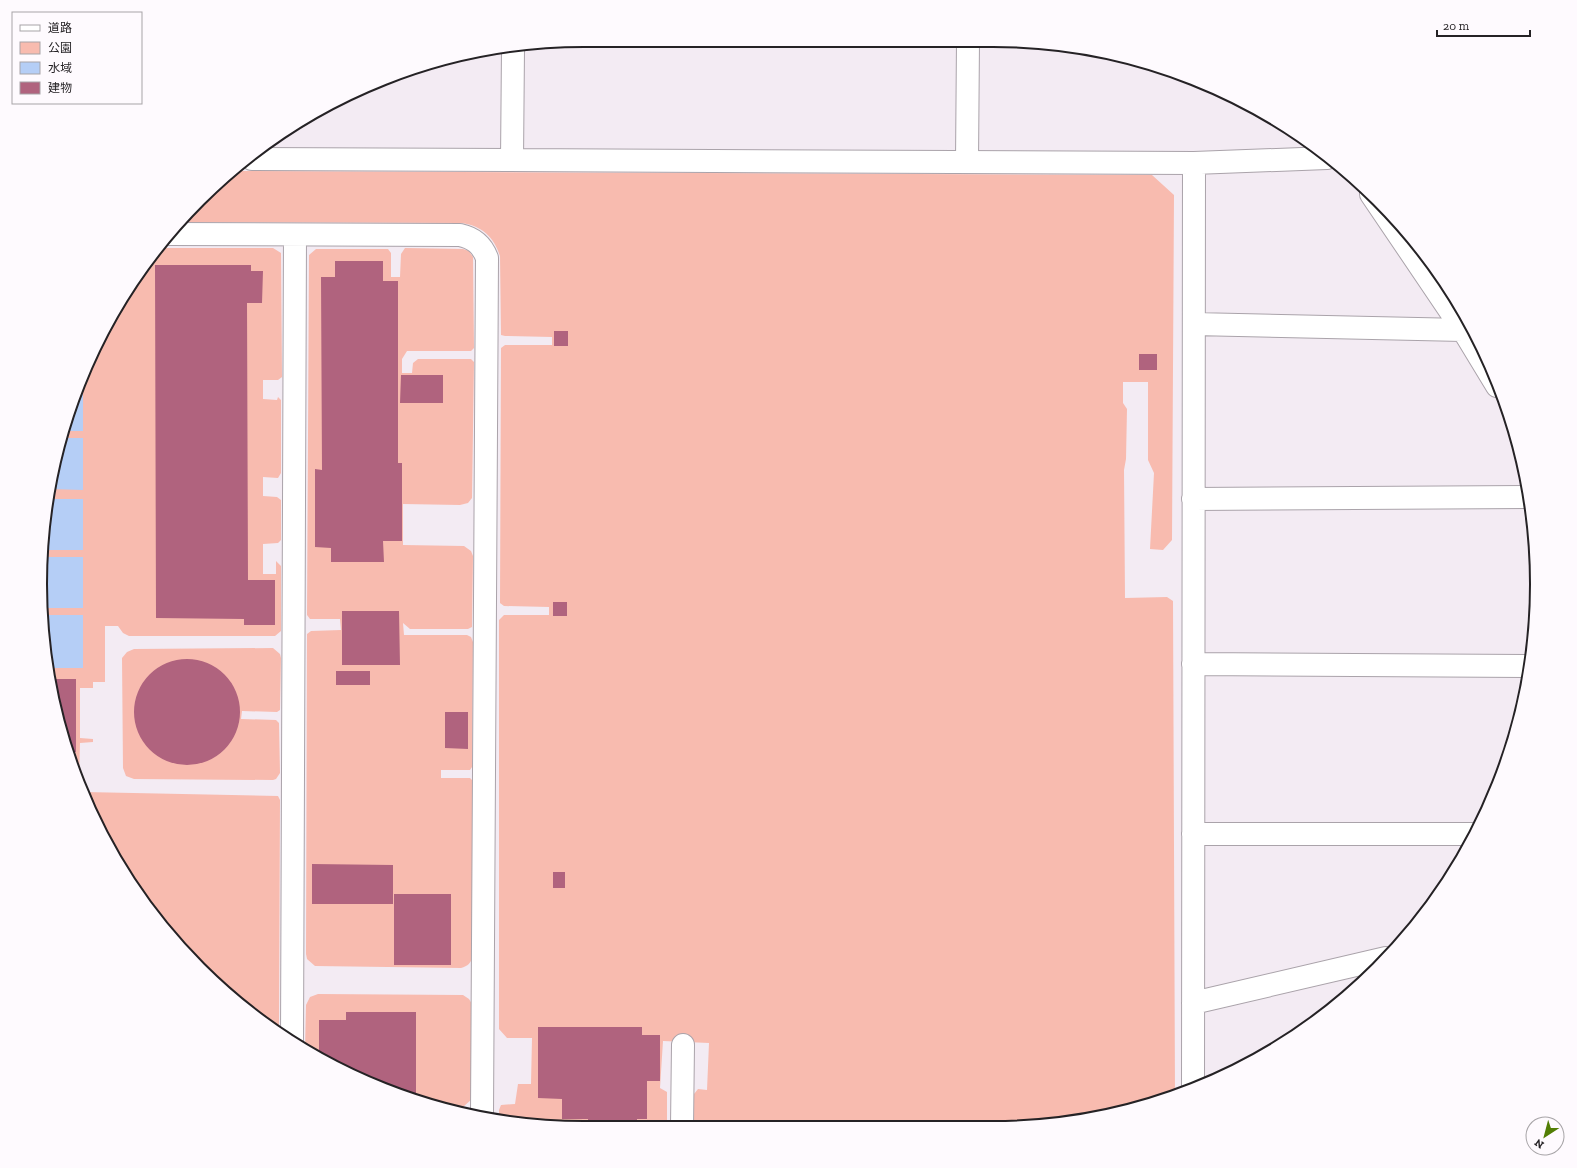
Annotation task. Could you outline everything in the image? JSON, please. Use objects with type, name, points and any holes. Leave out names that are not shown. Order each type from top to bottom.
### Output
[{"type":"street","points":[[968,47],[968,161]]},
{"type":"street","points":[[512,160],[513,52]]},
{"type":"street","points":[[256,159],[1194,163],[1320,158]]},
{"type":"street","points":[[1193,1082],[1194,163]]},
{"type":"street","points":[[1391,223],[1463,330],[1481,359]]},
{"type":"street","points":[[177,234],[460,235],[477,242],[483,249],[487,258],[482,1111]]},
{"type":"street","points":[[292,1034],[295,234]]},
{"type":"street","points":[[1194,324],[1463,330]]},
{"type":"street","points":[[1193,499],[1523,497]]},
{"type":"street","points":[[1193,664],[1523,666]]},
{"type":"street","points":[[1193,834],[1468,834]]},
{"type":"street","points":[[1193,1003],[1376,960]]},
{"type":"street","points":[[682,1121],[683,1045]]},
{"type":"green space","points":[[241,171],[1152,175],[1174,195],[1172,540],[1163,550],[1150,549],[1154,473],[1148,460],[1148,382],[1123,382],[1123,403],[1127,409],[1126,459],[1124,470],[1125,598],[1167,597],[1173,601],[1175,1089],[1132,1103],[1098,1111],[1028,1120],[694,1121],[694,1094],[698,1089],[707,1090],[709,1043],[663,1041],[660,1088],[667,1092],[667,1121],[549,1120],[499,1114],[501,1105],[515,1104],[518,1084],[531,1084],[532,1038],[507,1038],[499,1029],[499,620],[504,615],[549,615],[549,607],[504,606],[500,603],[501,348],[505,345],[552,345],[552,337],[501,335],[500,256],[491,238],[476,227],[462,223],[187,222],[204,204]]},
{"type":"green space","points":[[165,248],[273,248],[281,253],[282,377],[278,380],[263,380],[263,399],[277,400],[278,397],[281,400],[281,473],[278,478],[263,477],[263,496],[277,497],[281,500],[281,540],[278,543],[263,544],[263,574],[276,574],[276,561],[281,566],[281,631],[275,636],[129,636],[123,633],[118,626],[105,626],[105,682],[93,682],[93,688],[80,688],[80,738],[93,739],[93,742],[80,743],[79,768],[65,723],[57,689],[48,619],[47,584],[48,549],[57,479],[75,411],[102,346],[119,315]]},
{"type":"green space","points":[[405,248],[463,249],[469,251],[473,257],[474,348],[471,351],[407,351],[402,359],[402,373],[412,373],[413,363],[418,359],[471,359],[474,362],[472,498],[468,503],[460,505],[403,504],[403,545],[464,546],[471,551],[473,556],[472,627],[468,629],[410,629],[403,623],[404,635],[467,635],[471,637],[473,642],[472,767],[470,770],[441,770],[441,778],[470,778],[473,781],[473,956],[469,964],[461,968],[315,966],[307,959],[306,954],[307,634],[311,631],[341,630],[340,619],[310,619],[307,615],[309,255],[316,249],[388,249],[391,253],[391,277],[400,277],[401,254]]},
{"type":"green space","points":[[273,648],[280,654],[281,658],[280,710],[277,712],[242,711],[241,719],[276,720],[279,723],[280,773],[276,779],[134,779],[126,776],[123,768],[122,658],[127,652],[134,649]]},
{"type":"green space","points":[[89,792],[278,796],[280,800],[279,1025],[257,1010],[230,988],[204,964],[180,938],[158,911],[119,852],[102,822]]},
{"type":"green space","points":[[318,994],[463,995],[469,999],[472,1004],[472,1099],[462,1107],[411,1093],[346,1066],[315,1049],[305,1043],[306,1005],[310,997]]},
{"type":"water","points":[[83,391],[83,431],[69,431]]},
{"type":"water","points":[[67,438],[83,438],[83,490],[56,489]]},
{"type":"water","points":[[54,499],[83,499],[83,550],[48,550]]},
{"type":"water","points":[[48,557],[83,557],[83,608],[48,608]]},
{"type":"water","points":[[48,615],[83,615],[83,668],[54,668]]},
{"type":"building","points":[[335,261],[383,261],[383,281],[398,281],[398,463],[402,463],[402,541],[383,541],[384,562],[331,562],[331,548],[315,547],[315,469],[322,470],[321,277],[335,277]]},
{"type":"building","points":[[155,265],[251,265],[251,271],[263,271],[262,303],[247,303],[248,580],[275,580],[275,625],[244,625],[244,619],[156,618]]},
{"type":"building","points":[[554,331],[568,331],[568,346],[554,346]]},
{"type":"building","points":[[1139,354],[1157,354],[1157,370],[1139,370]]},
{"type":"building","points":[[401,375],[443,375],[443,403],[400,403]]},
{"type":"building","points":[[553,602],[567,602],[567,616],[553,616]]},
{"type":"building","points":[[342,611],[399,611],[400,665],[342,665]]},
{"type":"building","points":[[187,659],[207,663],[224,675],[236,692],[240,712],[236,732],[224,749],[207,761],[187,765],[167,761],[150,749],[138,732],[134,712],[138,692],[150,675],[167,663]]},
{"type":"building","points":[[336,671],[370,671],[370,685],[336,685]]},
{"type":"building","points":[[56,679],[76,679],[76,752],[74,752],[65,723]]},
{"type":"building","points":[[445,712],[468,712],[468,749],[445,748]]},
{"type":"building","points":[[312,864],[393,865],[393,904],[312,904]]},
{"type":"building","points":[[553,872],[565,872],[565,888],[553,888]]},
{"type":"building","points":[[394,894],[451,894],[451,965],[394,965]]},
{"type":"building","points":[[346,1012],[416,1012],[416,1094],[346,1066],[319,1051],[319,1020],[346,1020]]},
{"type":"building","points":[[538,1027],[642,1027],[642,1035],[660,1035],[660,1081],[647,1081],[647,1119],[637,1119],[637,1121],[588,1121],[588,1119],[562,1119],[562,1099],[538,1098]]}]
